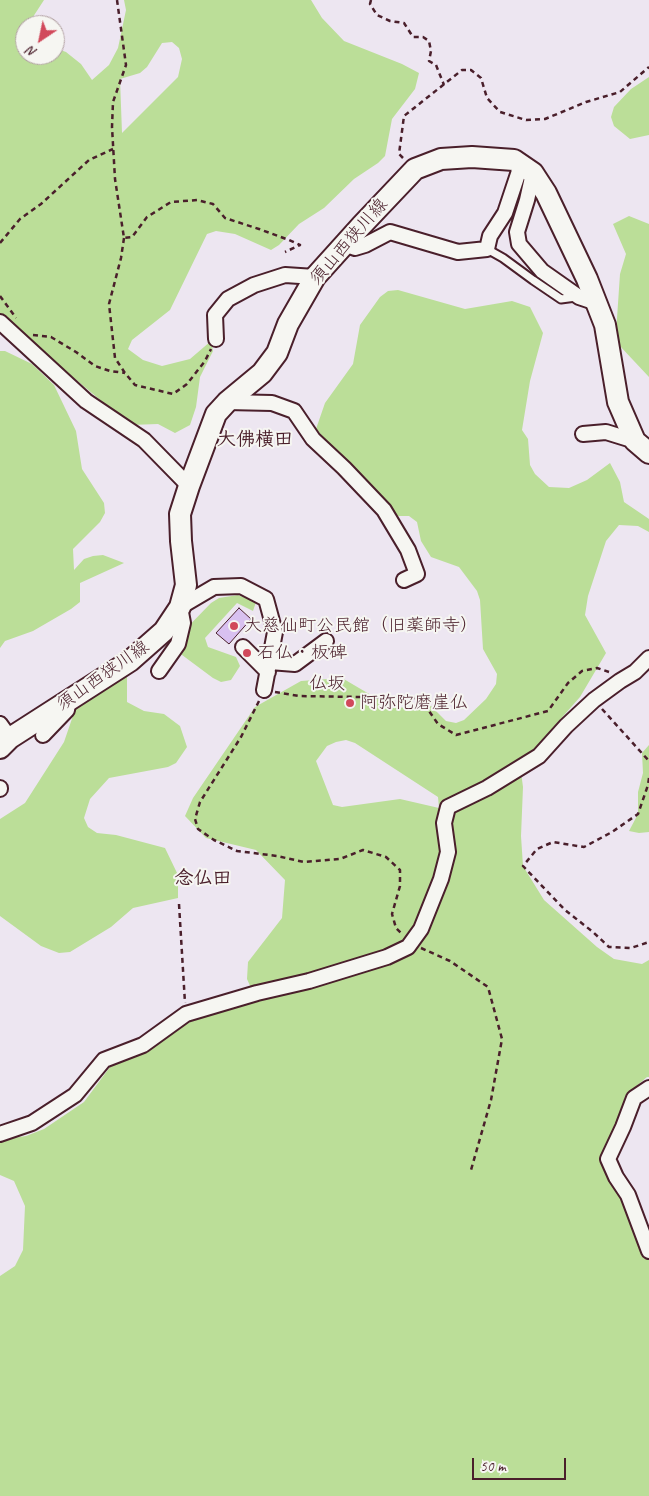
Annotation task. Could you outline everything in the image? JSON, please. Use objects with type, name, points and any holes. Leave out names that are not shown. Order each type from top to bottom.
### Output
[{"type":"main road","name":"須山西狭川線","points":[[3,736],[68,701],[130,661],[164,631],[180,608],[186,585],[180,514],[216,414],[227,402],[262,373],[277,354],[288,324],[315,277],[344,244],[415,169],[441,159],[472,158],[514,160],[527,169]]},
{"type":"main road","points":[[527,169],[546,193],[587,279],[588,300],[605,325],[618,402],[642,447]]},
{"type":"street","points":[[344,244],[355,248],[390,232],[458,252],[487,249],[490,236],[505,212],[527,169]]},
{"type":"street","points":[[527,169],[527,200],[517,232],[519,244],[542,271],[588,300]]},
{"type":"street","points":[[216,338],[215,315],[228,299],[254,285],[285,275],[315,277]]},
{"type":"street","points":[[0,322],[86,401],[144,440],[189,486]]},
{"type":"street","points":[[227,402],[272,403],[294,411],[313,440],[344,468],[384,510],[408,550],[417,574],[404,580]]},
{"type":"street","points":[[583,434],[606,432],[642,447]]},
{"type":"street","points":[[159,671],[178,644],[183,623],[180,608],[214,587],[241,586],[266,599],[275,632],[264,690]]},
{"type":"street","points":[[243,647],[269,667],[295,664],[326,641]]},
{"type":"street","points":[[0,1134],[32,1123],[75,1095],[104,1060],[143,1045],[186,1014],[258,992],[309,981],[387,957],[408,947],[421,929],[441,880],[448,852],[444,823],[448,807],[487,788],[539,756],[566,726],[594,700],[635,672],[649,658]]},
{"type":"street","points":[[44,734],[68,710],[68,701]]},
{"type":"street","points":[[649,1088],[634,1098],[608,1159],[616,1177],[628,1195],[649,1251]]},
{"type":"lane","points":[[487,249],[503,258],[561,299],[588,300]]},
{"type":"path","points":[[116,0],[126,65],[113,102],[112,127],[114,179],[124,238],[121,258],[109,304],[115,358],[135,385],[173,394],[187,384],[205,361],[216,338]]},
{"type":"path","points":[[371,0],[370,4],[377,15],[390,21],[404,23],[413,37],[423,37],[429,41],[431,51],[429,61],[436,64],[444,84]]},
{"type":"path","points":[[415,169],[399,154],[404,116],[462,70],[471,70],[481,78],[487,98],[500,112],[526,120],[545,119],[586,102],[620,92],[649,67]]},
{"type":"path","points":[[0,243],[20,219],[41,204],[89,160],[114,149]]},
{"type":"path","points":[[124,238],[132,237],[147,217],[171,202],[197,200],[212,204],[225,218],[300,245],[285,252]]},
{"type":"path","points":[[0,296],[18,319]]},
{"type":"path","points":[[22,342],[29,335],[51,337],[95,366],[125,373]]},
{"type":"path","name":"仏坂","points":[[264,690],[299,696],[420,698],[438,724],[456,736],[548,711],[568,683],[582,670],[597,668]]},
{"type":"path","points":[[264,690],[241,737],[200,802],[194,819],[198,829],[214,840],[237,851],[277,856],[304,862],[340,860],[363,850],[386,857],[400,870],[400,886],[392,914],[396,928],[411,943],[450,961],[488,987],[502,1039],[491,1100],[471,1170]]},
{"type":"path","points":[[594,700],[649,761]]},
{"type":"path","points":[[649,778],[638,814],[619,828],[584,847],[553,842],[536,849],[523,866],[565,910],[593,932],[609,948],[631,948],[649,942]]},
{"type":"path","points":[[178,904],[186,1014]]},
{"type":"green space","points":[[0,0],[44,0],[34,15],[15,15],[15,65],[65,65],[65,52],[81,64],[92,80],[109,65],[118,48],[126,10],[124,0],[311,0],[322,18],[344,41],[402,64],[419,73],[415,89],[392,119],[385,156],[354,179],[324,208],[299,224],[279,245],[271,250],[235,234],[216,231],[207,234],[170,310],[132,340],[128,349],[143,360],[162,366],[190,359],[211,341],[213,351],[200,377],[196,407],[190,425],[175,433],[158,424],[130,425],[0,316]],"holes":[[[172,42],[179,48],[182,59],[178,77],[122,133],[120,79],[140,73],[147,67],[162,43]]]},
{"type":"green space","points":[[649,77],[649,135],[630,139],[614,126],[611,117],[614,107],[631,89]]},
{"type":"green space","points":[[629,216],[649,224],[649,377],[618,344],[616,333],[620,274],[626,254],[613,224]]},
{"type":"green space","points":[[398,290],[465,309],[512,301],[530,307],[543,333],[530,381],[522,430],[528,439],[530,465],[535,474],[549,487],[569,488],[587,480],[610,463],[620,482],[624,502],[649,519],[649,532],[638,526],[619,525],[606,541],[588,596],[585,615],[606,653],[580,697],[520,765],[523,787],[521,836],[523,866],[544,900],[597,947],[614,959],[642,964],[649,960],[649,1077],[625,1096],[608,1173],[638,1221],[649,1256],[649,1496],[0,1496],[0,1276],[15,1266],[23,1250],[25,1206],[14,1181],[0,1175],[0,1140],[26,1136],[44,1129],[84,1102],[110,1067],[251,988],[247,979],[248,962],[282,918],[285,880],[256,850],[206,838],[185,816],[193,798],[255,707],[301,681],[342,678],[393,708],[431,706],[446,721],[456,723],[464,720],[486,699],[496,684],[497,674],[483,649],[480,600],[477,591],[459,567],[431,557],[421,541],[417,522],[409,516],[398,516],[367,487],[316,429],[325,403],[353,364],[360,325],[380,297],[388,291]],"holes":[[[346,740],[355,743],[438,797],[439,808],[400,799],[342,807],[333,805],[316,761],[327,746]]]},
{"type":"green space","points":[[0,351],[5,351],[32,364],[54,385],[76,431],[82,469],[104,503],[105,513],[100,522],[73,549],[74,570],[84,559],[93,556],[103,555],[124,563],[80,583],[80,602],[33,631],[5,641],[0,648]]},
{"type":"green space","points":[[238,595],[256,602],[253,611],[237,603],[205,638],[208,647],[236,657],[240,666],[231,680],[221,682],[174,649],[175,640],[211,603],[219,598]]},
{"type":"green space","points":[[127,673],[127,702],[144,711],[164,714],[180,726],[187,747],[176,763],[168,767],[109,778],[90,799],[84,818],[88,827],[97,833],[116,835],[165,848],[178,875],[178,898],[133,908],[111,927],[70,952],[59,953],[41,946],[0,916],[0,819],[25,803],[64,742],[76,707]]},
{"type":"green space","points":[[649,745],[649,832],[639,833],[629,831],[638,814],[638,792],[643,773],[642,753]]},
{"type":"building","name":"大慈仙町公民館（旧薬師寺）","points":[[239,608],[251,619],[229,644],[216,633]]},
{"type":"place","name":"大慈仙町公民館（旧薬師寺）","points":[[234,626]]},
{"type":"place","name":"石仏・板碑","points":[[247,653]]},
{"type":"place","name":"阿弥陀磨崖仏","points":[[350,703]]},
{"type":"district","name":"大佛横田","points":[[255,440]]},
{"type":"district","name":"念仏田","points":[[203,879]]}]
